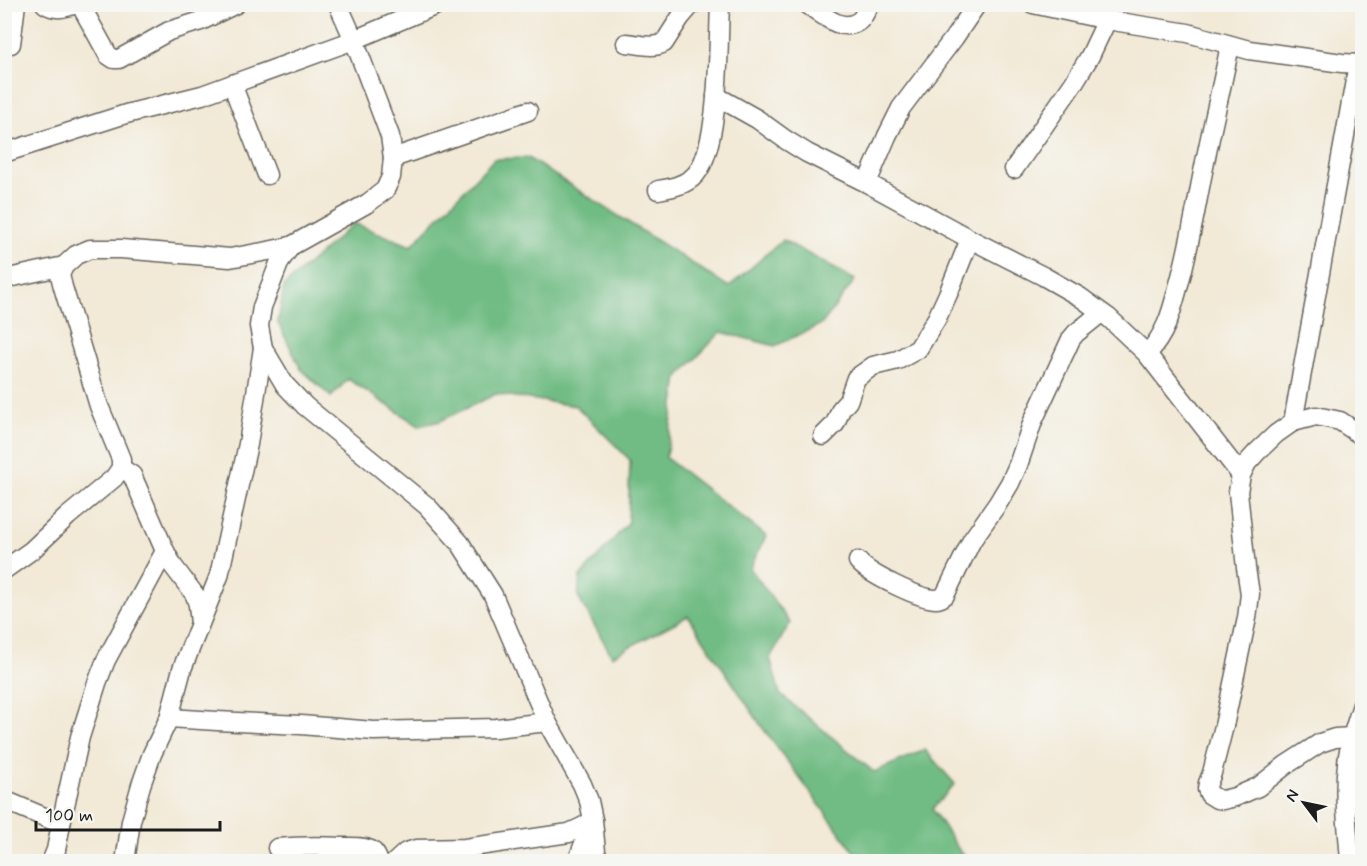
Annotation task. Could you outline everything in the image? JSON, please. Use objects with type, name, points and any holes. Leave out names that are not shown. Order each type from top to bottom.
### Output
[{"type":"street","points":[[11,44],[16,4]]},
{"type":"street","points":[[45,4],[51,8],[60,9],[78,4],[108,55],[114,59],[119,59],[169,31],[201,21],[236,4]]},
{"type":"street","points":[[4,570],[32,550],[114,478],[121,468],[121,459],[99,406],[63,287],[60,275],[64,266],[76,255],[90,249],[121,249],[230,258],[291,246],[368,203],[385,190],[391,177],[393,158],[390,136],[338,4]]},
{"type":"street","points":[[4,153],[126,114],[202,95],[354,40],[439,4]]},
{"type":"street","points":[[626,43],[654,47],[661,45],[692,4]]},
{"type":"street","points":[[658,190],[679,186],[693,178],[702,167],[707,155],[716,96],[720,4]]},
{"type":"street","points":[[807,4],[834,22],[850,26],[861,20],[870,4]]},
{"type":"street","points":[[867,183],[901,108],[977,4]]},
{"type":"street","points":[[1033,4],[1107,20],[1188,33],[1267,53],[1360,64],[1293,422]]},
{"type":"street","points":[[1014,169],[1073,84],[1090,56],[1107,20]]},
{"type":"street","points":[[1147,354],[1162,334],[1170,315],[1188,251],[1230,45]]},
{"type":"street","points":[[232,84],[267,175]]},
{"type":"street","points":[[716,96],[757,119],[807,153],[1080,297],[1109,318],[1147,354],[1241,475]]},
{"type":"street","points":[[393,158],[528,111]]},
{"type":"street","points":[[823,436],[835,424],[841,409],[848,401],[856,378],[873,366],[898,360],[918,349],[937,318],[970,239]]},
{"type":"street","points":[[125,861],[131,821],[141,785],[152,753],[169,718],[182,669],[219,576],[248,444],[263,348],[259,326],[262,307],[280,261],[291,246]]},
{"type":"street","points":[[4,279],[64,266]]},
{"type":"street","points":[[858,561],[868,571],[904,589],[938,599],[945,595],[972,540],[1010,483],[1033,421],[1071,339],[1101,313]]},
{"type":"street","points":[[263,348],[285,385],[305,406],[427,506],[460,543],[493,595],[547,722],[582,784],[589,801],[598,861]]},
{"type":"street","points":[[1352,737],[1335,738],[1320,743],[1286,765],[1266,782],[1235,797],[1217,799],[1209,794],[1207,789],[1224,726],[1250,594],[1238,492],[1241,475],[1247,463],[1257,452],[1293,422],[1316,416],[1340,421],[1362,436]]},
{"type":"street","points":[[121,468],[132,476],[165,551],[173,566],[195,595],[200,626]]},
{"type":"street","points":[[51,861],[56,850],[80,737],[97,683],[106,660],[165,551]]},
{"type":"street","points":[[195,595],[213,592]]},
{"type":"street","points":[[1350,861],[1347,764],[1352,737],[1362,705]]},
{"type":"street","points":[[169,718],[374,731],[496,728],[547,722]]},
{"type":"street","points":[[4,800],[60,824]]},
{"type":"street","points":[[395,861],[406,852],[416,849],[465,848],[568,833],[593,823]]},
{"type":"street","points":[[577,861],[593,823]]},
{"type":"street","points":[[277,848],[311,846],[360,848],[373,851],[380,861]]},
{"type":"green space","points":[[528,158],[729,287],[783,240],[855,280],[822,324],[775,346],[721,332],[678,377],[666,458],[766,536],[750,568],[790,623],[770,658],[780,694],[874,772],[925,750],[955,784],[932,809],[961,853],[974,861],[861,861],[762,727],[688,616],[612,656],[578,597],[580,577],[628,523],[630,460],[576,406],[496,394],[440,421],[419,426],[348,379],[331,397],[301,369],[278,323],[284,286],[354,223],[411,246],[494,159]]}]
